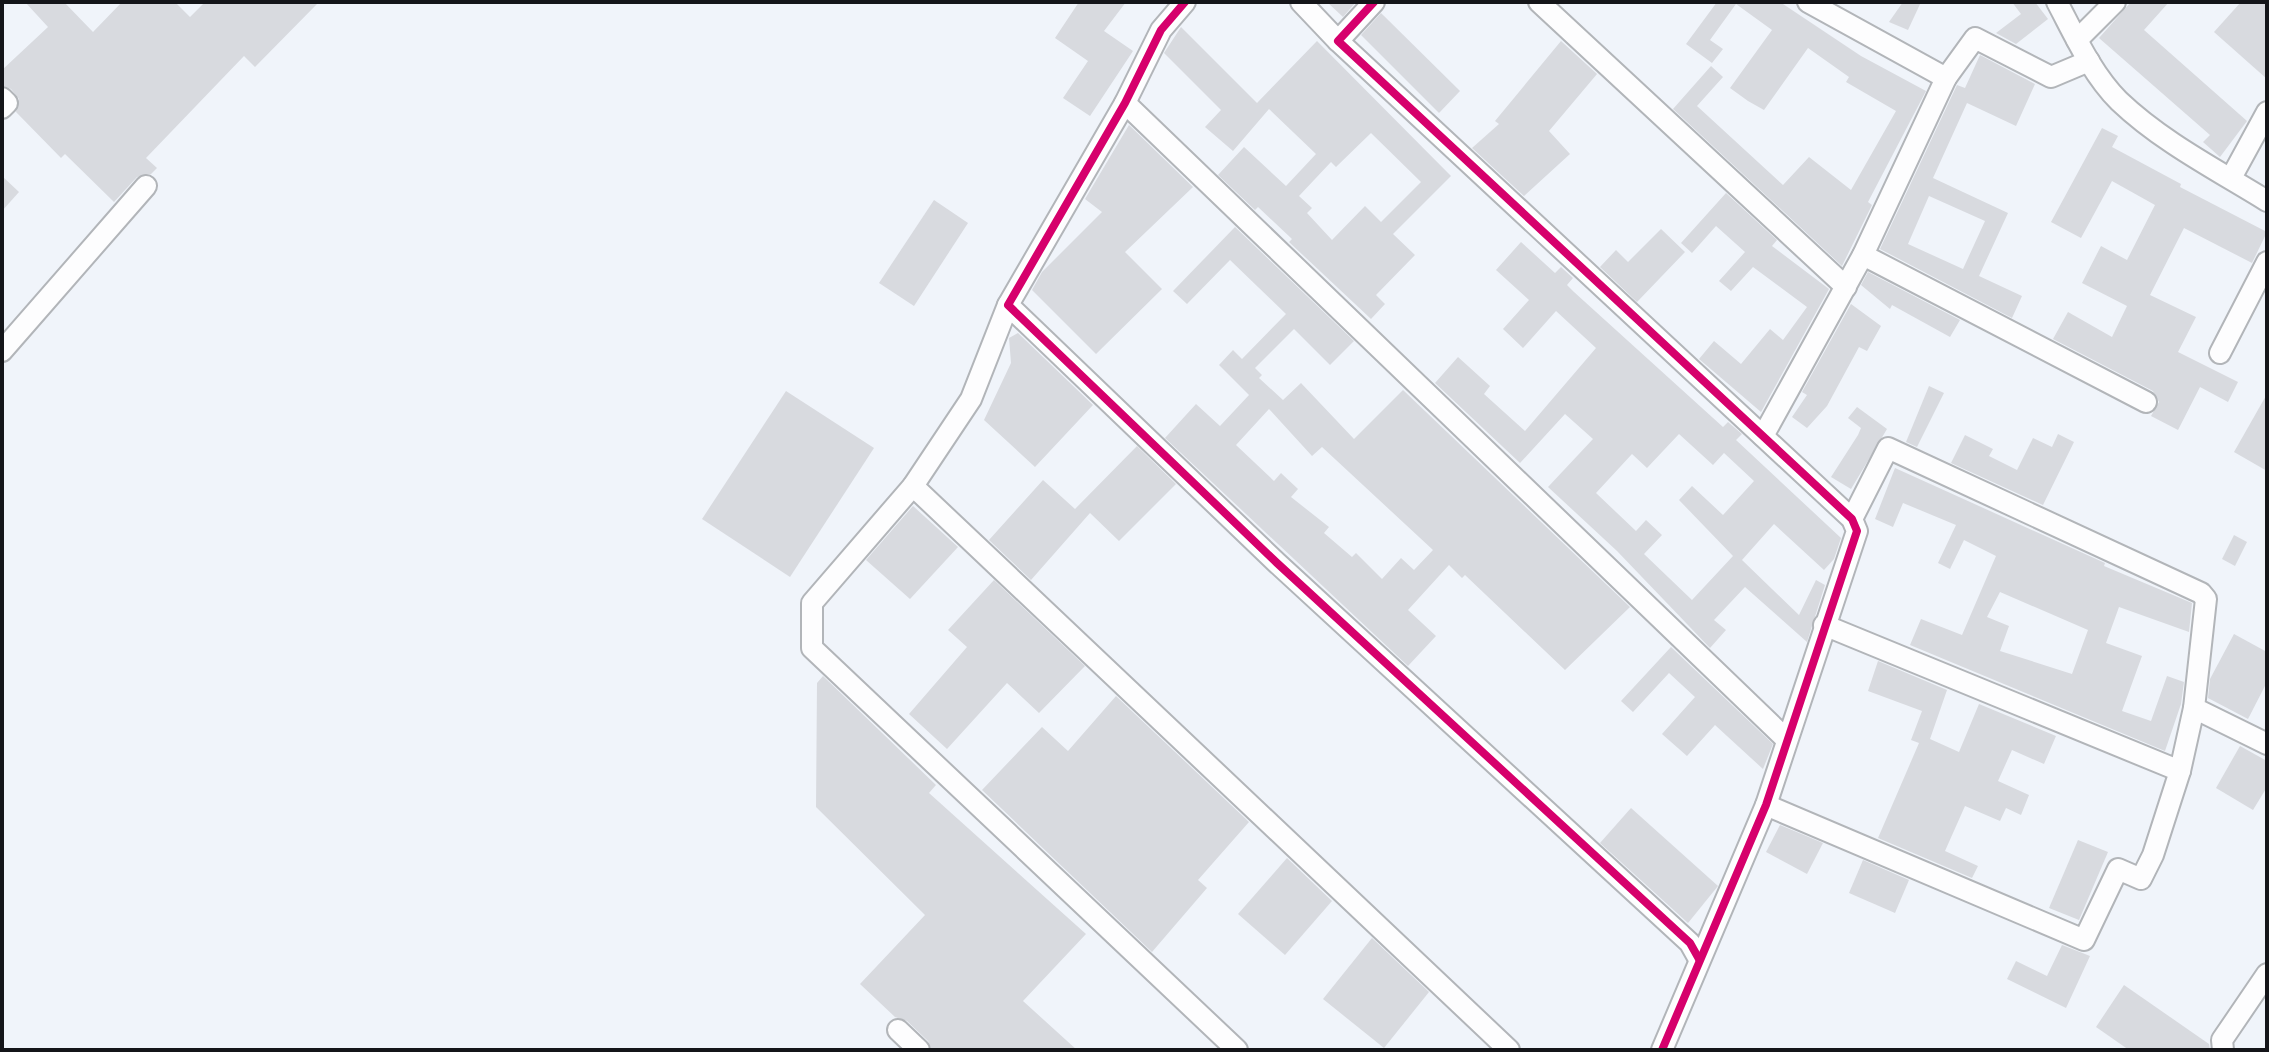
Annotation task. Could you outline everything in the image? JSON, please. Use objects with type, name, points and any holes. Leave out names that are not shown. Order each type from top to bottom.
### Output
[{"type":"street","points":[[1185,2],[1161,30],[1125,103],[1008,305],[971,399],[913,486],[812,603],[812,648],[1237,1050]]},
{"type":"street","points":[[1301,2],[1338,41],[1852,519],[1857,531],[1766,805],[1662,1050]]},
{"type":"street","points":[[1338,41],[1374,2]]},
{"type":"street","points":[[1539,2],[1846,287]]},
{"type":"street","points":[[1808,2],[1946,78]]},
{"type":"street","points":[[2057,2],[2089,61],[2117,100],[2157,132],[2267,201]]},
{"type":"street","points":[[2077,40],[2115,2]]},
{"type":"street","points":[[1763,436],[1863,255],[1946,78],[1975,38],[2051,77],[2089,61]]},
{"type":"street","points":[[2,98],[7,103],[2,108]]},
{"type":"street","points":[[1125,103],[1786,739]]},
{"type":"street","points":[[2231,178],[2267,112]]},
{"type":"street","points":[[2,351],[146,186]]},
{"type":"street","points":[[1863,255],[2146,402]]},
{"type":"street","points":[[2220,353],[2267,262]]},
{"type":"street","points":[[1008,305],[1277,563],[1690,943],[1699,959]]},
{"type":"street","points":[[1766,805],[2084,940],[2118,869],[2141,879],[2153,855],[2180,771],[2194,708],[2206,599],[2201,593],[1888,448],[1852,519]]},
{"type":"street","points":[[913,486],[1509,1050]]},
{"type":"street","points":[[1824,625],[2180,771]]},
{"type":"street","points":[[2194,708],[2267,744]]},
{"type":"street","points":[[2223,1050],[2222,1040],[2267,974]]},
{"type":"street","points":[[898,1030],[919,1050]]},
{"type":"building","points":[[25,2],[64,2],[93,32],[122,2],[175,2],[190,17],[205,2],[319,2],[255,67],[244,56],[146,158],[157,168],[151,174],[137,177],[114,202],[65,154],[61,158],[16,112],[19,99],[11,89],[2,85],[2,70],[48,27]]},
{"type":"building","points":[[1079,2],[1126,2],[1104,31],[1133,51],[1090,116],[1063,98],[1088,61],[1055,38]]},
{"type":"building","points":[[1327,2],[1356,2],[1343,17]]},
{"type":"building","points":[[1717,2],[1780,2],[1861,56],[1926,91],[1868,202],[1872,205],[1842,266],[1673,109],[1711,66],[1723,77],[1697,106],[1783,185],[1809,157],[1851,190],[1896,111],[1846,82],[1849,77],[1808,48],[1764,110],[1748,101],[1730,88],[1772,30],[1736,4],[1710,40],[1723,49],[1712,63],[1686,44]]},
{"type":"building","points":[[1903,2],[1921,2],[1908,30],[1889,22]]},
{"type":"building","points":[[2012,2],[2035,2],[2048,19],[2016,44],[1996,33],[2021,14]]},
{"type":"building","points":[[2131,2],[2169,2],[2144,30],[2247,121],[2220,157],[2203,142],[2210,135],[2099,38]]},
{"type":"building","points":[[2241,2],[2267,2],[2267,79],[2214,32]]},
{"type":"building","points":[[1381,13],[1460,91],[1439,113],[1361,35]]},
{"type":"building","points":[[1181,27],[1257,103],[1317,41],[1451,176],[1393,234],[1415,255],[1376,295],[1385,304],[1371,319],[1289,242],[1292,239],[1258,207],[1255,210],[1218,175],[1244,147],[1286,186],[1316,154],[1269,109],[1233,151],[1205,127],[1221,110],[1164,53]],"holes":[[[1371,133],[1421,182],[1381,222],[1365,206],[1332,240],[1307,213],[1312,208],[1299,196],[1331,162],[1336,167]]]},
{"type":"building","points":[[1561,41],[1597,74],[1549,131],[1570,154],[1524,196],[1472,148],[1499,124],[1495,121]]},
{"type":"building","points":[[1980,55],[2035,84],[2016,126],[1967,103],[1933,178],[2008,213],[1979,276],[2022,296],[2012,318],[1880,249],[1957,85],[1965,88]],"holes":[[[1929,196],[1985,221],[1963,269],[1908,244]]]},
{"type":"building","points":[[1129,125],[1193,187],[1125,252],[1162,289],[1096,354],[1032,290],[1042,272],[1102,212],[1085,199]]},
{"type":"building","points":[[2102,128],[2118,136],[2112,147],[2267,232],[2252,263],[2184,228],[2150,295],[2196,317],[2178,352],[2238,382],[2228,402],[2200,387],[2178,430],[2151,416],[2159,402],[2153,391],[2053,339],[2068,312],[2112,337],[2127,306],[2082,283],[2101,246],[2127,260],[2155,205],[2112,181],[2081,238],[2051,222]]},
{"type":"building","points":[[2,176],[19,192],[2,211]]},
{"type":"building","points":[[1726,193],[1777,240],[1772,246],[1829,289],[1761,412],[1699,359],[1714,341],[1741,364],[1770,329],[1783,340],[1807,307],[1753,267],[1731,291],[1719,281],[1745,252],[1716,226],[1692,253],[1681,243]]},
{"type":"building","points":[[934,200],[968,223],[914,306],[879,283]]},
{"type":"building","points":[[1235,227],[1354,341],[1330,365],[1294,329],[1255,368],[1262,375],[1259,378],[1283,400],[1301,383],[1354,439],[1403,390],[1630,607],[1565,670],[1465,575],[1462,578],[1449,565],[1408,610],[1436,636],[1408,666],[1165,438],[1196,404],[1220,426],[1249,395],[1219,365],[1233,350],[1242,359],[1286,314],[1230,260],[1187,304],[1173,291]],"holes":[[[1269,409],[1312,456],[1322,447],[1433,550],[1414,570],[1401,558],[1382,579],[1356,553],[1352,557],[1324,533],[1329,527],[1291,497],[1298,489],[1281,473],[1274,481],[1236,445]]]},
{"type":"building","points":[[1661,229],[1685,252],[1637,302],[1600,267],[1616,250],[1628,262]]},
{"type":"building","points":[[1521,242],[1555,273],[1561,267],[1573,278],[1567,285],[1574,292],[1723,427],[1728,422],[1742,434],[1736,440],[1841,538],[1834,559],[1824,570],[1774,524],[1742,560],[1799,615],[1816,580],[1825,585],[1807,642],[1745,587],[1714,620],[1726,630],[1710,648],[1617,551],[1548,487],[1593,439],[1565,414],[1520,463],[1435,383],[1458,357],[1490,386],[1484,394],[1525,431],[1596,348],[1556,311],[1523,348],[1503,329],[1529,300],[1496,270]],"holes":[[[1679,434],[1713,465],[1724,453],[1754,481],[1723,515],[1692,486],[1679,500],[1733,556],[1692,600],[1644,554],[1662,535],[1646,520],[1636,531],[1596,493],[1632,454],[1647,468]]]},
{"type":"building","points":[[1868,272],[1960,320],[1950,337],[1892,305],[1890,309],[1861,285]]},
{"type":"building","points":[[1851,304],[1881,326],[1867,351],[1859,347],[1827,406],[1807,428],[1792,417],[1807,395],[1802,392]]},
{"type":"building","points":[[1018,333],[1093,405],[1035,467],[984,420],[1011,363],[1009,338]]},
{"type":"building","points":[[1929,386],[1944,393],[1917,447],[1906,442]]},
{"type":"building","points":[[786,391],[874,448],[790,577],[702,519]]},
{"type":"building","points":[[2267,394],[2267,471],[2234,452]]},
{"type":"building","points":[[1857,407],[1887,429],[1851,489],[1831,477],[1861,428],[1848,418]]},
{"type":"building","points":[[2058,434],[2074,442],[2043,505],[1951,463],[1965,435],[1993,449],[1989,456],[2017,470],[2033,438],[2052,447]]},
{"type":"building","points":[[1137,446],[1176,484],[1119,541],[1090,513],[1031,580],[989,540],[1043,480],[1075,509]]},
{"type":"building","points":[[1895,468],[2105,563],[2104,566],[2192,603],[2189,632],[2119,607],[2106,643],[2142,656],[2122,711],[2151,721],[2167,676],[2184,682],[2181,704],[2165,751],[1910,645],[1921,619],[1962,635],[1996,556],[1964,540],[1950,569],[1938,563],[1956,525],[1903,503],[1893,527],[1875,519]],"holes":[[[2000,592],[2088,630],[2072,674],[2000,651],[2009,626],[1987,617]]]},
{"type":"building","points":[[913,506],[958,547],[910,599],[866,560]]},
{"type":"building","points":[[2234,535],[2247,542],[2235,566],[2222,559]]},
{"type":"building","points":[[994,580],[1085,666],[1039,713],[1007,683],[947,749],[909,714],[967,647],[948,630]]},
{"type":"building","points":[[2234,634],[2267,652],[2267,682],[2248,719],[2208,698],[2210,679]]},
{"type":"building","points":[[1671,647],[1773,744],[1763,769],[1715,725],[1687,756],[1662,734],[1695,697],[1669,673],[1633,712],[1621,701]]},
{"type":"building","points":[[1878,661],[1947,690],[1930,739],[1959,752],[1979,704],[2056,736],[2044,764],[2012,750],[1998,781],[2029,795],[2021,815],[2006,808],[2000,821],[1965,806],[1945,851],[1978,866],[1972,878],[1878,838],[1919,743],[1911,740],[1922,711],[1868,691]]},
{"type":"building","points":[[823,676],[936,785],[929,793],[1086,934],[1023,1001],[1077,1050],[932,1050],[928,1041],[907,1021],[895,1017],[860,984],[925,915],[816,807],[817,683]]},
{"type":"building","points":[[1116,696],[1249,822],[1198,880],[1207,888],[1152,952],[982,790],[1042,727],[1068,751]]},
{"type":"building","points":[[2240,746],[2267,761],[2267,787],[2253,810],[2216,788]]},
{"type":"building","points":[[1631,808],[1718,886],[1688,923],[1600,843]]},
{"type":"building","points":[[1780,825],[1823,843],[1807,874],[1766,852]]},
{"type":"building","points":[[2078,840],[2108,852],[2079,920],[2049,908]]},
{"type":"building","points":[[1287,858],[1332,901],[1285,955],[1238,914]]},
{"type":"building","points":[[1863,860],[1909,880],[1895,913],[1849,893]]},
{"type":"building","points":[[1372,938],[1429,992],[1384,1048],[1323,999]]},
{"type":"building","points":[[2062,945],[2090,956],[2066,1008],[2007,979],[2016,961],[2047,976]]},
{"type":"building","points":[[2124,985],[2209,1044],[2210,1050],[2129,1050],[2096,1027]]},
{"type":"cycle path","points":[[1185,2],[1161,30],[1125,103],[1008,305],[1277,563],[1690,943],[1699,959]]},
{"type":"cycle path","points":[[1374,2],[1338,41],[1852,519],[1857,531],[1766,805],[1662,1050]]}]
